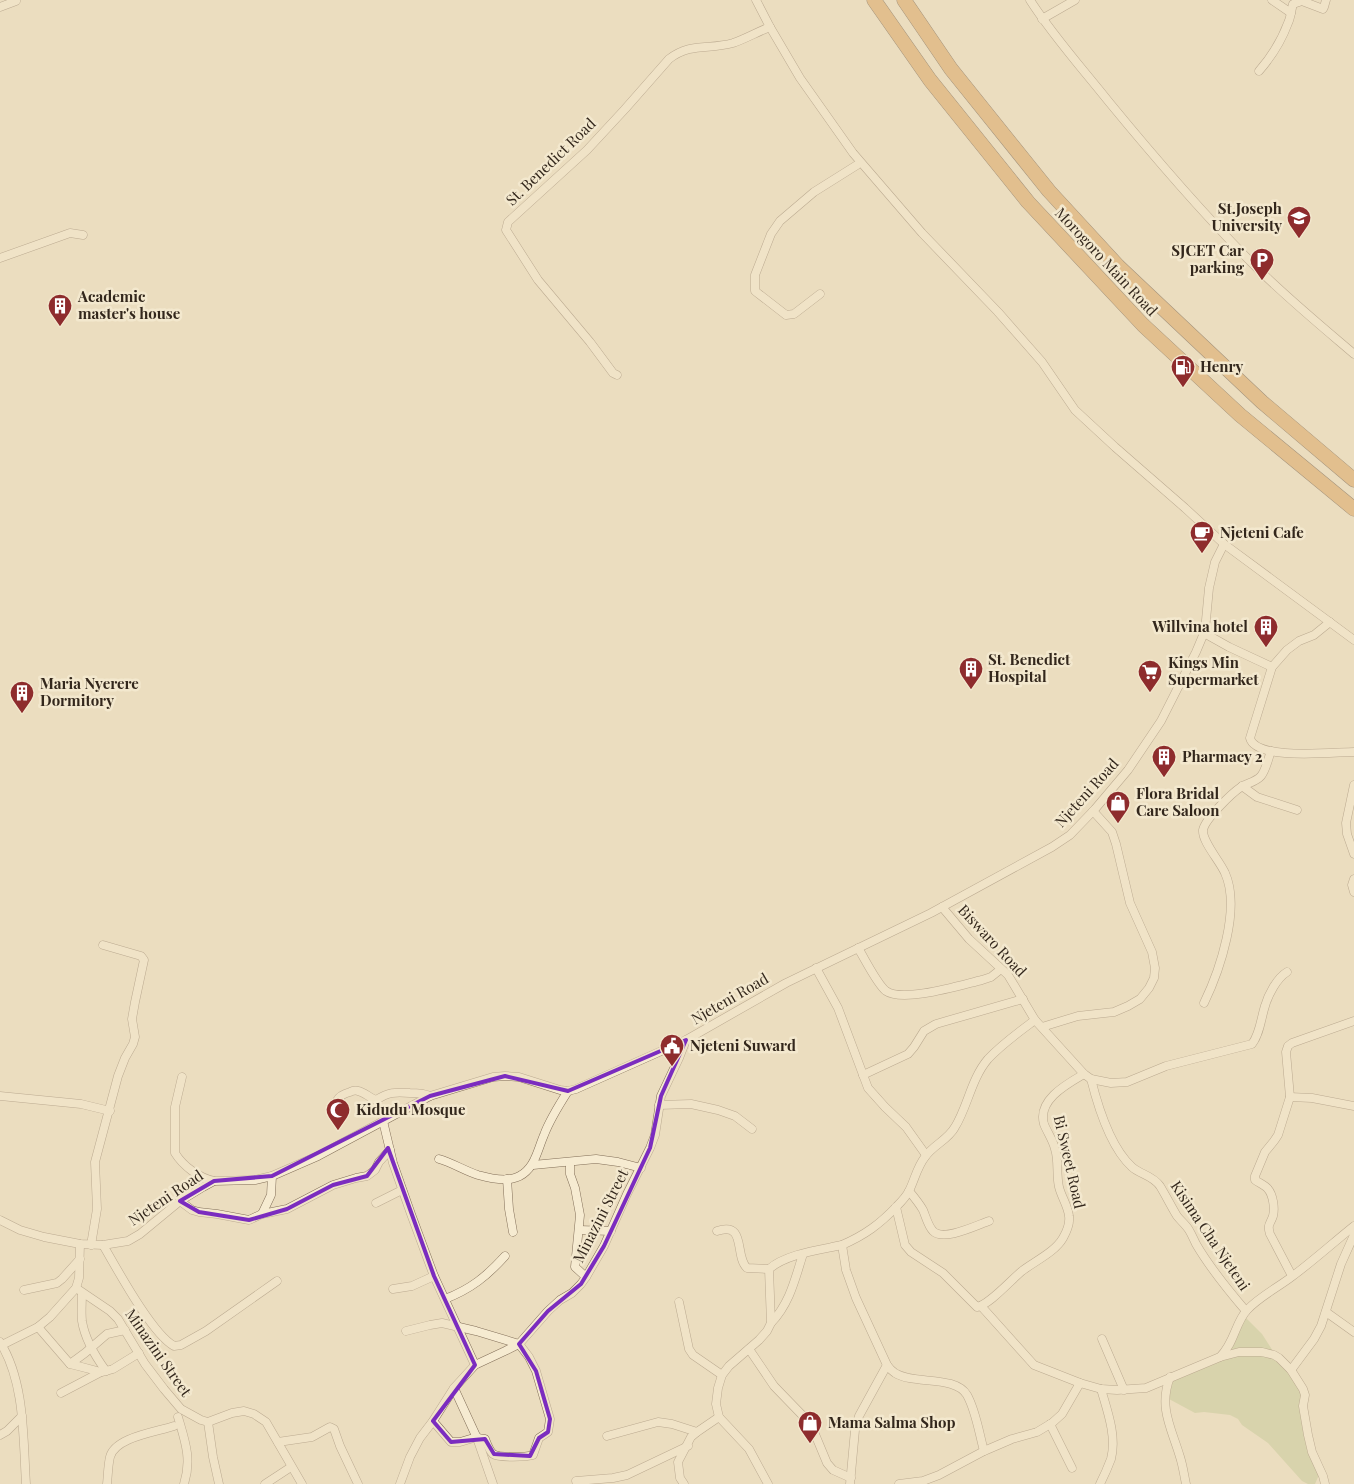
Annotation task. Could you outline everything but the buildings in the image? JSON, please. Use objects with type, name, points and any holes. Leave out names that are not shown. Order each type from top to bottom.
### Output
[{"type":"highway","name":"Morogoro Main Road","points":[[874,0],[930,80],[1028,202],[1143,325],[1240,416],[1354,509]]},
{"type":"highway","name":"Morogoro Main Road","points":[[904,0],[951,69],[1037,176],[1118,266],[1262,402],[1354,480]]},
{"type":"street","points":[[756,0],[800,78],[853,153],[922,233],[998,312],[1042,362],[1076,410],[1224,544],[1354,640]]},
{"type":"street","points":[[1030,0],[1042,19],[1174,179],[1254,265],[1354,354]]},
{"type":"street","points":[[1042,19],[1075,0]]},
{"type":"street","points":[[1272,0],[1291,13]]},
{"type":"street","points":[[1259,70],[1272,56],[1289,22],[1292,6],[1302,1],[1322,8],[1326,0]]},
{"type":"street","points":[[0,7],[16,1]]},
{"type":"street","name":"St. Benedict Road","points":[[617,375],[613,373],[590,342],[538,280],[506,230],[508,222],[586,150],[677,52],[692,47],[722,45],[734,42],[770,27]]},
{"type":"street","points":[[820,294],[794,314],[786,314],[755,291],[755,276],[771,234],[780,222],[814,192],[857,165]]},
{"type":"street","points":[[0,258],[70,233],[83,235]]},
{"type":"street","name":"Njeteni Road","points":[[0,1220],[28,1232],[80,1244],[103,1245],[128,1241],[203,1186],[214,1181],[255,1180],[272,1176],[318,1156],[430,1096],[493,1077],[505,1076],[519,1077],[560,1090],[576,1089],[686,1040],[786,983],[942,907],[1052,847],[1070,835],[1093,811],[1128,770],[1161,721],[1204,633],[1209,588],[1215,562],[1224,544]]},
{"type":"street","points":[[1330,622],[1314,635],[1298,641],[1272,667],[1250,738],[1254,746],[1271,752],[1290,754],[1354,752]]},
{"type":"street","points":[[1204,633],[1272,667]]},
{"type":"street","points":[[1204,1003],[1218,970],[1229,923],[1231,902],[1226,874],[1204,836],[1204,825],[1229,796],[1242,786],[1257,780],[1262,774],[1271,752]]},
{"type":"street","points":[[1354,785],[1346,824],[1347,834],[1354,854]]},
{"type":"street","points":[[1242,786],[1257,797],[1297,810]]},
{"type":"street","points":[[1042,1027],[1078,1016],[1114,1012],[1128,1006],[1140,999],[1154,978],[1155,968],[1152,952],[1130,903],[1112,832],[1093,811]]},
{"type":"street","points":[[1354,879],[1352,885],[1354,892]]},
{"type":"street","name":"Biswaro Road","points":[[942,907],[969,939],[1008,975],[1035,1020],[1087,1076]]},
{"type":"street","points":[[91,1245],[97,1209],[95,1162],[118,1076],[135,1037],[132,1019],[144,960],[141,956],[103,945]]},
{"type":"street","points":[[858,948],[880,984],[886,991],[894,994],[913,996],[973,982],[991,977],[1001,969]]},
{"type":"street","points":[[816,968],[838,1008],[868,1088],[906,1126],[926,1155]]},
{"type":"street","points":[[1087,1076],[1111,1084],[1128,1082],[1166,1066],[1216,1055],[1252,1044],[1255,1041],[1261,1023],[1265,1005],[1280,976],[1286,972]]},
{"type":"street","points":[[862,1075],[908,1054],[924,1031],[936,1024],[1023,999]]},
{"type":"street","points":[[717,1231],[727,1229],[738,1236],[742,1262],[747,1268],[769,1269],[786,1259],[842,1245],[874,1228],[886,1218],[909,1191],[917,1170],[926,1155],[950,1135],[969,1093],[987,1060],[1035,1020]]},
{"type":"street","points":[[1292,1276],[1268,1228],[1274,1209],[1271,1194],[1268,1188],[1254,1180],[1262,1158],[1278,1135],[1290,1097],[1286,1052],[1288,1046],[1354,1021]]},
{"type":"street","name":"Minazini Street","points":[[400,1484],[410,1457],[420,1438],[454,1388],[475,1365],[519,1344],[548,1311],[560,1300],[572,1293],[586,1277],[611,1231],[655,1135],[659,1105],[686,1040]]},
{"type":"street","name":"Bi Sweet Road","points":[[981,1306],[1063,1239],[1069,1215],[1059,1187],[1057,1156],[1044,1122],[1043,1110],[1047,1102],[1066,1084],[1087,1076]]},
{"type":"street","name":"Kisima Cha Njeteni","points":[[1087,1076],[1107,1130],[1122,1156],[1131,1166],[1139,1172],[1150,1176],[1158,1184],[1223,1283],[1246,1311]]},
{"type":"street","points":[[182,1077],[175,1107],[175,1153],[194,1172],[205,1179],[214,1181]]},
{"type":"street","points":[[335,1116],[335,1105],[338,1098],[342,1094],[354,1091],[358,1091],[376,1100],[386,1094],[399,1091],[424,1093],[430,1096]]},
{"type":"street","points":[[439,1159],[479,1175],[507,1179],[523,1176],[533,1165],[547,1127],[568,1091]]},
{"type":"street","points":[[0,1096],[81,1104],[110,1110]]},
{"type":"street","points":[[1290,1097],[1312,1098],[1354,1106]]},
{"type":"street","points":[[659,1105],[685,1104],[718,1110],[734,1116],[752,1129]]},
{"type":"street","points":[[383,1121],[402,1190],[434,1276],[475,1365]]},
{"type":"street","points":[[180,1202],[192,1210],[200,1212],[252,1220],[262,1214],[287,1208],[333,1185],[367,1176],[375,1170],[379,1162],[390,1150]]},
{"type":"street","points":[[533,1165],[596,1159],[641,1168]]},
{"type":"street","points":[[570,1162],[570,1174],[578,1202],[579,1230],[575,1267],[586,1277]]},
{"type":"street","points":[[262,1214],[271,1196],[272,1176]]},
{"type":"street","points":[[507,1179],[513,1232]]},
{"type":"street","points":[[376,1203],[402,1190]]},
{"type":"street","points":[[909,1191],[936,1234],[954,1233],[989,1221]]},
{"type":"street","points":[[896,1207],[905,1245],[911,1252],[943,1273],[977,1307],[981,1306],[1034,1365],[1101,1389],[1124,1390],[1146,1388],[1220,1357],[1239,1352],[1262,1352],[1279,1358],[1291,1370],[1303,1389],[1305,1395],[1303,1406],[1308,1435],[1312,1452],[1325,1484]]},
{"type":"street","points":[[1220,1357],[1227,1350],[1246,1311],[1354,1226]]},
{"type":"street","points":[[579,1230],[611,1231]]},
{"type":"street","points":[[1291,1370],[1314,1339],[1321,1326],[1341,1264],[1354,1235]]},
{"type":"street","points":[[80,1244],[79,1290],[82,1320],[86,1339],[104,1372]]},
{"type":"street","points":[[103,1245],[145,1314],[168,1343],[174,1346],[181,1345],[206,1331],[277,1281]]},
{"type":"street","points":[[842,1245],[846,1270],[887,1365],[894,1373],[903,1377],[957,1386],[962,1390],[971,1405],[984,1450]]},
{"type":"street","points":[[768,1484],[749,1449],[718,1417],[716,1404],[718,1388],[722,1374],[728,1366],[749,1349],[781,1312],[788,1298],[803,1254]]},
{"type":"street","points":[[445,1298],[462,1293],[492,1270],[505,1256]]},
{"type":"street","points":[[24,1290],[57,1283],[80,1259]]},
{"type":"street","points":[[769,1269],[771,1322]]},
{"type":"street","points":[[393,1289],[412,1286],[434,1276]]},
{"type":"street","points":[[26,1484],[20,1395],[1,1344],[38,1327],[79,1290]]},
{"type":"street","name":"Minazini Street","points":[[79,1290],[110,1310],[118,1319],[164,1389],[181,1409],[208,1422]]},
{"type":"street","points":[[679,1302],[689,1349],[693,1355],[722,1374]]},
{"type":"street","points":[[1326,1312],[1354,1332]]},
{"type":"street","points":[[406,1331],[436,1323],[458,1327],[519,1344],[529,1356],[536,1371],[550,1420],[548,1432],[539,1438],[533,1454],[522,1457],[494,1454],[485,1440],[477,1437],[460,1442],[450,1442],[433,1421]]},
{"type":"street","points":[[38,1327],[70,1364],[104,1372]]},
{"type":"street","points":[[70,1364],[107,1334],[125,1330]]},
{"type":"street","points":[[1102,1339],[1124,1390]]},
{"type":"street","points":[[749,1349],[774,1386],[812,1427],[827,1463],[833,1470],[851,1481],[855,1430],[859,1416],[887,1365]]},
{"type":"street","points":[[61,1393],[113,1369],[139,1353]]},
{"type":"street","points":[[1170,1377],[1166,1390],[1166,1414],[1168,1426],[1181,1460],[1186,1484]]},
{"type":"street","points":[[899,1484],[939,1475],[984,1450],[1037,1432],[1062,1414],[1080,1383]]},
{"type":"street","points":[[454,1388],[477,1437],[491,1482]]},
{"type":"street","points":[[1100,1484],[1111,1458],[1112,1446],[1109,1419],[1101,1389]]},
{"type":"street","points":[[219,1484],[208,1422],[232,1413],[244,1411],[254,1414],[266,1422],[302,1484]]},
{"type":"street","points":[[0,1435],[7,1431],[22,1416]]},
{"type":"street","points":[[178,1417],[185,1442],[188,1466],[184,1484]]},
{"type":"street","points":[[684,1484],[680,1478],[678,1462],[691,1437],[718,1417]]},
{"type":"street","points":[[607,1436],[658,1422],[672,1424],[697,1432]]},
{"type":"street","points":[[1050,1424],[1072,1468]]},
{"type":"street","points":[[107,1484],[110,1456],[115,1448],[129,1439],[174,1426]]},
{"type":"street","points":[[278,1442],[312,1437],[330,1427],[334,1429],[358,1484]]},
{"type":"street","points":[[576,1481],[627,1476],[688,1446]]},
{"type":"street","points":[[265,1484],[291,1467]]},
{"type":"highlighted area","points":[[686,1040],[661,1096],[650,1148],[604,1246],[581,1284],[548,1311],[519,1344],[536,1371],[550,1419],[548,1432],[539,1438],[530,1456],[494,1454],[485,1439],[451,1442],[433,1421],[475,1365],[434,1276],[388,1148],[367,1176],[333,1185],[287,1209],[249,1220],[199,1212],[180,1201],[214,1181],[272,1176],[430,1096],[505,1076],[568,1091]]},
{"type":"green space","points":[[1246,1318],[1262,1334],[1303,1394],[1313,1448],[1322,1468],[1315,1484],[1308,1484],[1302,1481],[1268,1443],[1242,1425],[1238,1419],[1230,1415],[1204,1412],[1195,1413],[1169,1399],[1171,1380],[1212,1363]]},
{"type":"place","name":"St.Joseph University","points":[[1299,239]]},
{"type":"place","name":"SJCET Car parking","points":[[1262,281]]},
{"type":"place","name":"Academic master's house","points":[[60,327]]},
{"type":"place","name":"Henry","points":[[1183,388]]},
{"type":"place","name":"Njeteni Cafe","points":[[1202,554]]},
{"type":"place","name":"Willvina hotel","points":[[1266,648]]},
{"type":"place","name":"St. Benedict Hospital","points":[[971,690]]},
{"type":"place","name":"Kings Min Supermarket","points":[[1150,693]]},
{"type":"place","name":"Maria Nyerere Dormitory","points":[[22,714]]},
{"type":"place","name":"Pharmacy 2","points":[[1164,778]]},
{"type":"place","name":"Flora Bridal Care Saloon","points":[[1118,824]]},
{"type":"place","name":"Njeteni Suward","points":[[672,1067]]},
{"type":"place","name":"Kidudu Mosque","points":[[338,1131]]},
{"type":"place","name":"Mama Salma Shop","points":[[810,1444]]}]
